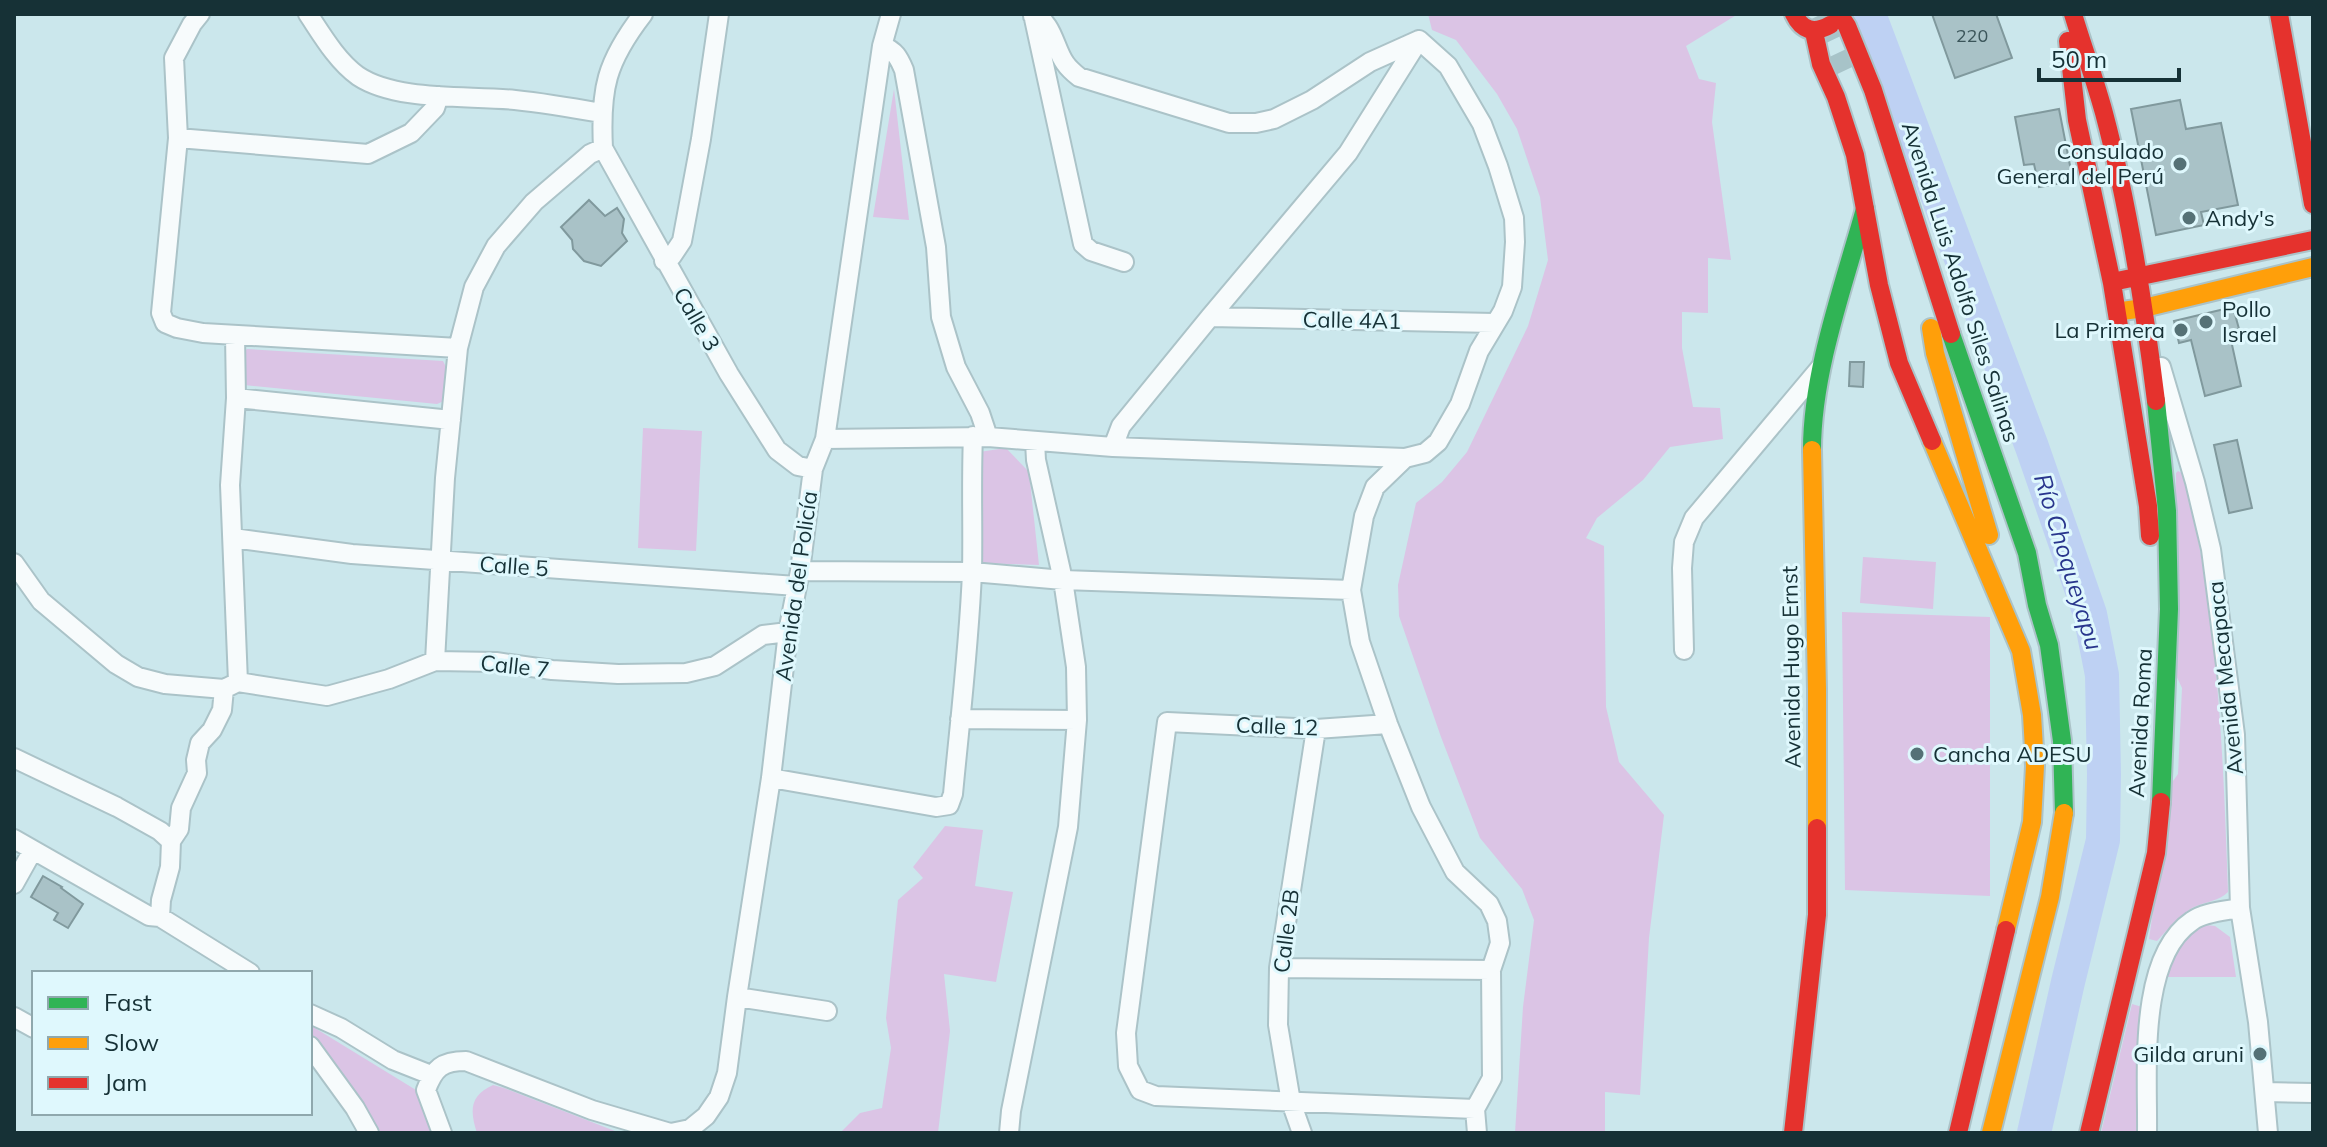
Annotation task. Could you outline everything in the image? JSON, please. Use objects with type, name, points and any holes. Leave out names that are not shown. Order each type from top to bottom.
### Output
[{"type":"main road","points":[[1793,15],[1802,27],[1814,32],[1828,27],[1837,14]]},
{"type":"main road","name":"Avenida Luis Adolfo Siles Salinas","points":[[1837,14],[1847,26],[1873,90],[1963,372],[2027,553],[2049,645],[2057,699],[2065,804],[2050,897],[1991,1133]]},
{"type":"main road","name":"Avenida Roma","points":[[2065,14],[2077,120],[2112,283],[2148,506],[2153,571],[2145,806],[2134,881],[2073,1133]]},
{"type":"main road","name":"Avenida Roma","points":[[2073,14],[2104,113],[2139,277],[2167,511],[2169,609],[2156,853],[2089,1133]]},
{"type":"main road","points":[[2279,14],[2313,204]]},
{"type":"main road","points":[[1814,32],[1821,64],[1836,97],[1855,155],[1879,285],[1899,363],[2021,651]]},
{"type":"main road","points":[[1848,69],[1931,328],[1943,353],[2014,559],[2037,605]]},
{"type":"main road","name":"Avenida Hugo Ernst","points":[[1793,1133],[1817,915],[1812,429],[1822,366],[1866,206]]},
{"type":"main road","points":[[2112,283],[2313,240]]},
{"type":"main road","points":[[2116,312],[2313,267]]},
{"type":"main road","points":[[1845,285],[1879,285]]},
{"type":"main road","points":[[1931,328],[1935,353],[2013,609],[2035,766],[2032,822],[1958,1133]]},
{"type":"street","points":[[200,14],[174,58],[178,138],[161,313],[165,323],[203,333],[458,348]]},
{"type":"street","points":[[308,14],[357,75],[382,88],[439,96],[514,100],[601,113]]},
{"type":"street","points":[[435,661],[458,348],[474,287],[496,246],[534,202],[590,154],[603,148],[601,113],[606,80],[621,42],[643,14]]},
{"type":"street","points":[[664,261],[672,256],[682,241],[719,14]]},
{"type":"street","name":"Avenida del Policía","points":[[431,1075],[446,1063],[466,1061],[592,1110],[670,1133],[690,1129],[706,1116],[719,1097],[727,1073],[813,469],[825,439],[882,46],[891,14]]},
{"type":"street","points":[[1033,15],[1045,23],[1062,59],[1079,77],[1229,123],[1274,119],[1312,100],[1370,62],[1419,40]]},
{"type":"street","points":[[1033,15],[1083,244],[1091,251],[1124,262]]},
{"type":"street","points":[[1113,447],[1121,426],[1348,153],[1419,40]]},
{"type":"street","points":[[825,439],[981,436],[1113,447],[1405,458],[1425,453],[1438,442],[1460,404],[1479,351],[1503,311],[1512,287],[1515,242],[1514,218],[1482,124],[1448,66],[1419,40]]},
{"type":"street","points":[[771,778],[936,807],[949,805],[953,794],[972,572],[971,495],[981,436],[980,413],[956,367],[941,317],[936,247],[904,70],[897,55],[882,46]]},
{"type":"street","points":[[178,138],[368,154],[411,133],[435,108],[439,96]]},
{"type":"street","name":"Calle 3","points":[[603,148],[729,374],[777,450],[798,466],[813,469]]},
{"type":"street","name":"Calle 4A1","points":[[1210,317],[1494,323]]},
{"type":"street","name":"Avenida Mecapaca","points":[[2147,327],[2168,388],[2211,549],[2235,735],[2240,908],[2258,1022],[2268,1133]]},
{"type":"street","points":[[160,917],[181,808],[197,773],[198,749],[212,730],[231,686],[233,538],[230,485],[236,398],[235,335]]},
{"type":"street","points":[[1684,650],[1682,568],[1684,542],[1694,518],[1822,366]]},
{"type":"street","points":[[236,398],[451,420]]},
{"type":"street","points":[[1009,1133],[1068,827],[1077,720],[1076,667],[1063,580],[1036,460],[1035,442]]},
{"type":"street","points":[[1405,458],[1375,487],[1364,516],[1351,590],[1360,642],[1421,807],[1455,872],[1489,904],[1497,921],[1500,943],[1491,970],[1492,1078],[1475,1109],[1477,1133]]},
{"type":"street","name":"Calle 5","points":[[233,538],[352,554],[440,561],[798,578],[972,572],[1063,580],[1351,590]]},
{"type":"street","name":"Calle 7","points":[[14,563],[41,601],[116,664],[138,677],[165,684],[231,686],[327,696],[389,679],[435,661],[496,662],[552,670],[618,674],[686,673],[715,666],[763,635],[788,632]]},
{"type":"street","points":[[960,719],[1077,720]]},
{"type":"street","name":"Calle 12","points":[[1291,1102],[1156,1096],[1140,1090],[1128,1066],[1126,1033],[1167,722],[1316,729],[1388,724]]},
{"type":"street","name":"Calle 2B","points":[[1302,1133],[1291,1102],[1278,1025],[1279,968],[1316,729]]},
{"type":"street","points":[[14,758],[160,831],[175,835]]},
{"type":"street","points":[[14,839],[149,916],[160,917],[247,971]]},
{"type":"street","points":[[14,884],[33,850]]},
{"type":"street","points":[[2147,1133],[2149,1025],[2152,993],[2163,956],[2177,935],[2198,917],[2240,908]]},
{"type":"street","points":[[1279,968],[1491,970]]},
{"type":"street","points":[[737,997],[827,1011]]},
{"type":"street","points":[[312,1015],[341,1028],[393,1060],[431,1075],[426,1090],[442,1133]]},
{"type":"street","points":[[14,1017],[32,1027]]},
{"type":"street","points":[[312,1049],[355,1108],[369,1133]]},
{"type":"street","points":[[2265,1092],[2313,1093]]},
{"type":"street","points":[[1291,1102],[1475,1109]]},
{"type":"shaded area","points":[[1428,14],[1738,14],[1686,46],[1699,79],[1716,83],[1712,122],[1731,260],[1708,258],[1708,313],[1682,312],[1682,348],[1693,407],[1720,408],[1723,439],[1670,447],[1643,480],[1597,518],[1586,538],[1604,546],[1606,707],[1619,762],[1664,815],[1649,938],[1640,1095],[1605,1092],[1605,1133],[1515,1133],[1523,1007],[1534,920],[1522,889],[1480,838],[1399,616],[1398,585],[1416,503],[1442,482],[1467,452],[1528,326],[1548,260],[1540,197],[1517,129],[1497,94],[1456,40],[1432,30]]},
{"type":"shaded area","points":[[894,89],[909,220],[873,217]]},
{"type":"shaded area","points":[[247,349],[443,361],[447,369],[444,401],[437,404],[244,385],[240,357]]},
{"type":"shaded area","points":[[643,428],[702,431],[696,551],[638,548]]},
{"type":"shaded area","points":[[1006,448],[1029,472],[1039,565],[977,563],[979,452]]},
{"type":"shaded area","points":[[2178,471],[2184,474],[2195,525],[2212,629],[2221,734],[2228,892],[2192,908],[2157,941],[2149,939],[2171,784],[2178,774],[2182,688],[2175,673]]},
{"type":"shaded area","points":[[1863,557],[1936,562],[1933,609],[1860,603]]},
{"type":"shaded area","name":"Cancha ADESU","points":[[1842,612],[1990,617],[1990,896],[1845,890]]},
{"type":"shaded area","points":[[945,826],[983,830],[975,886],[1013,892],[996,982],[944,974],[950,1031],[938,1133],[840,1133],[860,1113],[882,1108],[891,1048],[886,1018],[898,900],[923,878],[913,867]]},
{"type":"shaded area","points":[[2206,925],[2215,926],[2230,937],[2236,977],[2166,977],[2180,946]]},
{"type":"shaded area","points":[[2132,1004],[2142,1007],[2140,1133],[2101,1133]]},
{"type":"shaded area","points":[[312,1026],[416,1090],[432,1133],[381,1133],[315,1043]]},
{"type":"shaded area","points":[[493,1085],[620,1133],[477,1133],[473,1105],[479,1094]]},
{"type":"building","points":[[1932,14],[1996,14],[2012,58],[1955,78]]},
{"type":"building","points":[[2180,100],[2186,129],[2221,123],[2238,205],[2201,212],[2204,225],[2156,235],[2131,109]]},
{"type":"building","points":[[2059,109],[2073,181],[2039,187],[2034,164],[2024,165],[2015,117]]},
{"type":"building","points":[[589,200],[605,216],[617,208],[624,219],[622,233],[627,241],[601,266],[584,261],[561,227]]},
{"type":"building","points":[[2233,307],[2239,329],[2229,331],[2241,386],[2205,396],[2191,340],[2179,343],[2174,321]]},
{"type":"building","points":[[1850,362],[1864,362],[1863,387],[1849,386]]},
{"type":"building","points":[[2237,440],[2252,508],[2229,513],[2214,445]]},
{"type":"building","points":[[43,876],[83,904],[68,928],[54,920],[58,913],[31,897]]},
{"type":"waterway","name":"Río Choqueyapu","points":[[1869,14],[2032,447],[2090,614],[2102,675],[2103,840],[2034,1133]]},
{"type":"tunnel","points":[[1822,14],[1848,69]]},
{"type":"traffic: fast","points":[[1812,450],[1813,420],[1823,359],[1865,209]]},
{"type":"traffic: fast","points":[[1951,334],[2027,553],[2049,645],[2062,741],[2064,813]]},
{"type":"traffic: fast","points":[[2156,401],[2167,511],[2169,609],[2161,802]]},
{"type":"traffic: slow","points":[[2122,311],[2313,267]]},
{"type":"traffic: slow","points":[[1931,328],[1935,353],[1989,535]]},
{"type":"traffic: slow","points":[[1932,441],[2021,651],[2032,715],[2035,766],[2032,822],[2006,930]]},
{"type":"traffic: slow","points":[[1812,450],[1817,828]]},
{"type":"traffic: slow","points":[[1991,1133],[2050,897],[2064,813]]},
{"type":"traffic: jam","points":[[1794,14],[1809,29],[1830,25]]},
{"type":"traffic: jam","points":[[1839,14],[1847,26],[1873,90],[1951,334]]},
{"type":"traffic: jam","points":[[2073,14],[2104,113],[2121,184],[2141,292],[2156,401]]},
{"type":"traffic: jam","points":[[2279,14],[2313,204]]},
{"type":"traffic: jam","points":[[1814,32],[1821,64],[1836,97],[1855,155],[1879,285],[1899,363],[1932,441]]},
{"type":"traffic: jam","points":[[2068,41],[2077,120],[2112,283],[2148,506],[2150,536]]},
{"type":"traffic: jam","points":[[2117,281],[2313,240]]},
{"type":"traffic: jam","points":[[2089,1133],[2156,853],[2161,802]]},
{"type":"traffic: jam","points":[[1793,1133],[1817,915],[1817,828]]},
{"type":"traffic: jam","points":[[1958,1133],[2006,930]]},
{"type":"place","name":"Consulado General del Perú","points":[[2180,164]]},
{"type":"place","name":"Andy's","points":[[2189,218]]},
{"type":"place","name":"Pollo Israel","points":[[2206,322]]},
{"type":"place","name":"La Primera","points":[[2181,330]]},
{"type":"place","name":"Cancha ADESU","points":[[1917,754]]},
{"type":"place","name":"Gilda aruni","points":[[2260,1054]]}]
